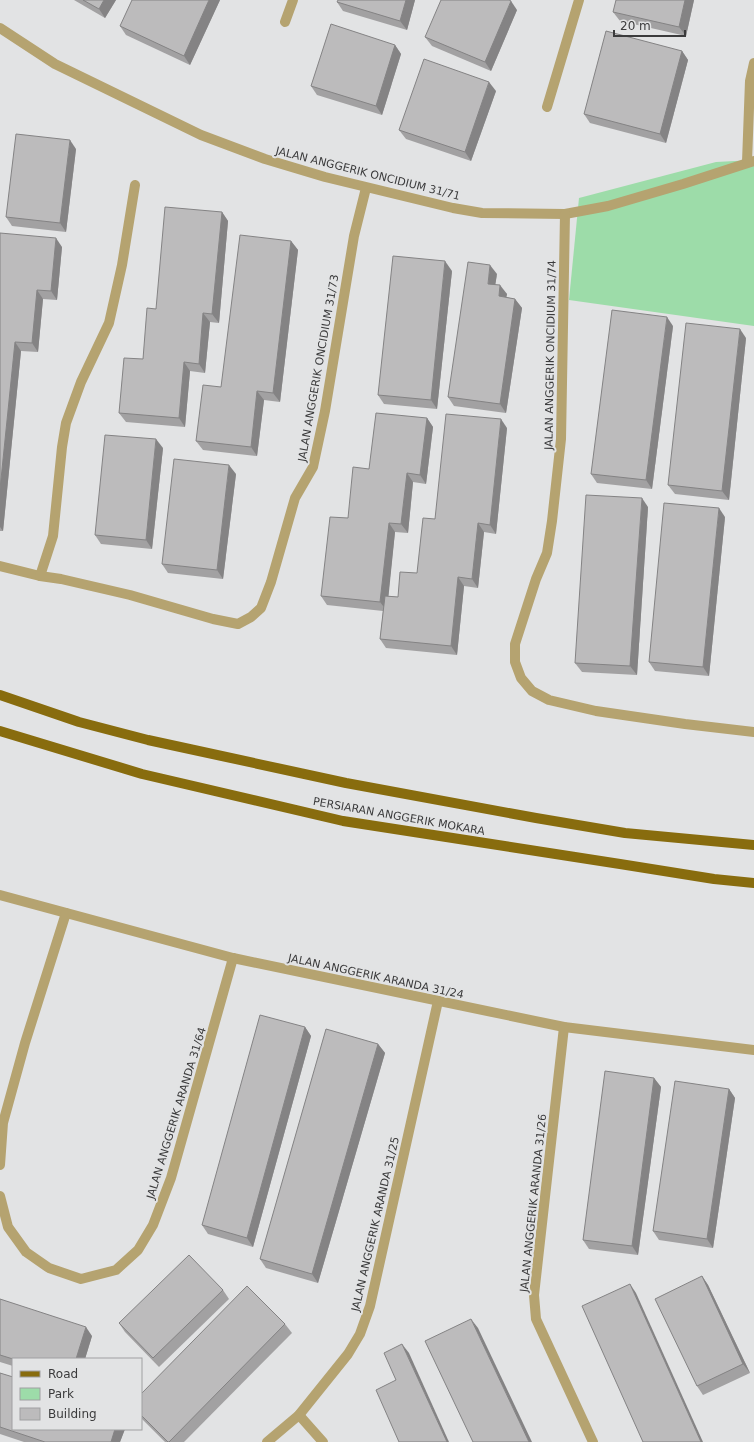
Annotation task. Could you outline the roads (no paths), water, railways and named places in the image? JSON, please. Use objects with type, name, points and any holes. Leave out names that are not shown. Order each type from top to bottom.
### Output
[{"type":"main road","name":"PERSIARAN ANGGERIK MOKARA","points":[[0,695],[79,722],[148,740],[346,783],[625,833],[754,845]]},
{"type":"main road","name":"PERSIARAN ANGGERIK MOKARA","points":[[0,731],[142,774],[343,821],[627,866],[714,879],[754,883]]},
{"type":"street","points":[[285,22],[293,0]]},
{"type":"street","points":[[547,107],[580,0]]},
{"type":"street","name":"JALAN ANGGERIK ONCIDIUM 31/71","points":[[0,28],[55,64],[202,135],[265,160],[366,188],[453,208],[482,213],[564,214],[608,206],[683,184],[750,161]]},
{"type":"street","points":[[750,161],[750,81],[754,63]]},
{"type":"street","points":[[40,576],[53,536],[62,447],[66,423],[81,382],[109,323],[122,266],[135,185]]},
{"type":"street","name":"JALAN ANGGERIK ONCIDIUM 31/73","points":[[0,566],[130,595],[213,619],[238,624],[251,617],[261,608],[271,582],[295,498],[313,467],[325,411],[354,236],[366,188]]},
{"type":"street","name":"JALAN ANGGERIK ONCIDIUM 31/74","points":[[564,214],[562,439],[547,553],[536,579],[515,644],[516,662],[521,678],[532,691],[548,700],[596,711],[754,732]]},
{"type":"street","name":"JALAN ANGGERIK ARANDA 31/24","points":[[0,895],[233,958],[564,1027],[754,1050]]},
{"type":"street","points":[[0,1165],[3,1123],[25,1043],[66,913]]},
{"type":"street","name":"JALAN ANGGERIK ARANDA 31/64","points":[[0,1196],[8,1227],[26,1252],[49,1268],[81,1279],[116,1270],[138,1250],[153,1225],[171,1178],[233,958]]},
{"type":"street","name":"JALAN ANGGERIK ARANDA 31/25","points":[[267,1442],[299,1415],[348,1354],[360,1334],[368,1313],[438,1001]]},
{"type":"street","name":"JALAN ANGGERIK ARANDA 31/26","points":[[564,1027],[534,1294],[536,1319],[593,1442]]},
{"type":"street","points":[[299,1415],[323,1442]]}]
